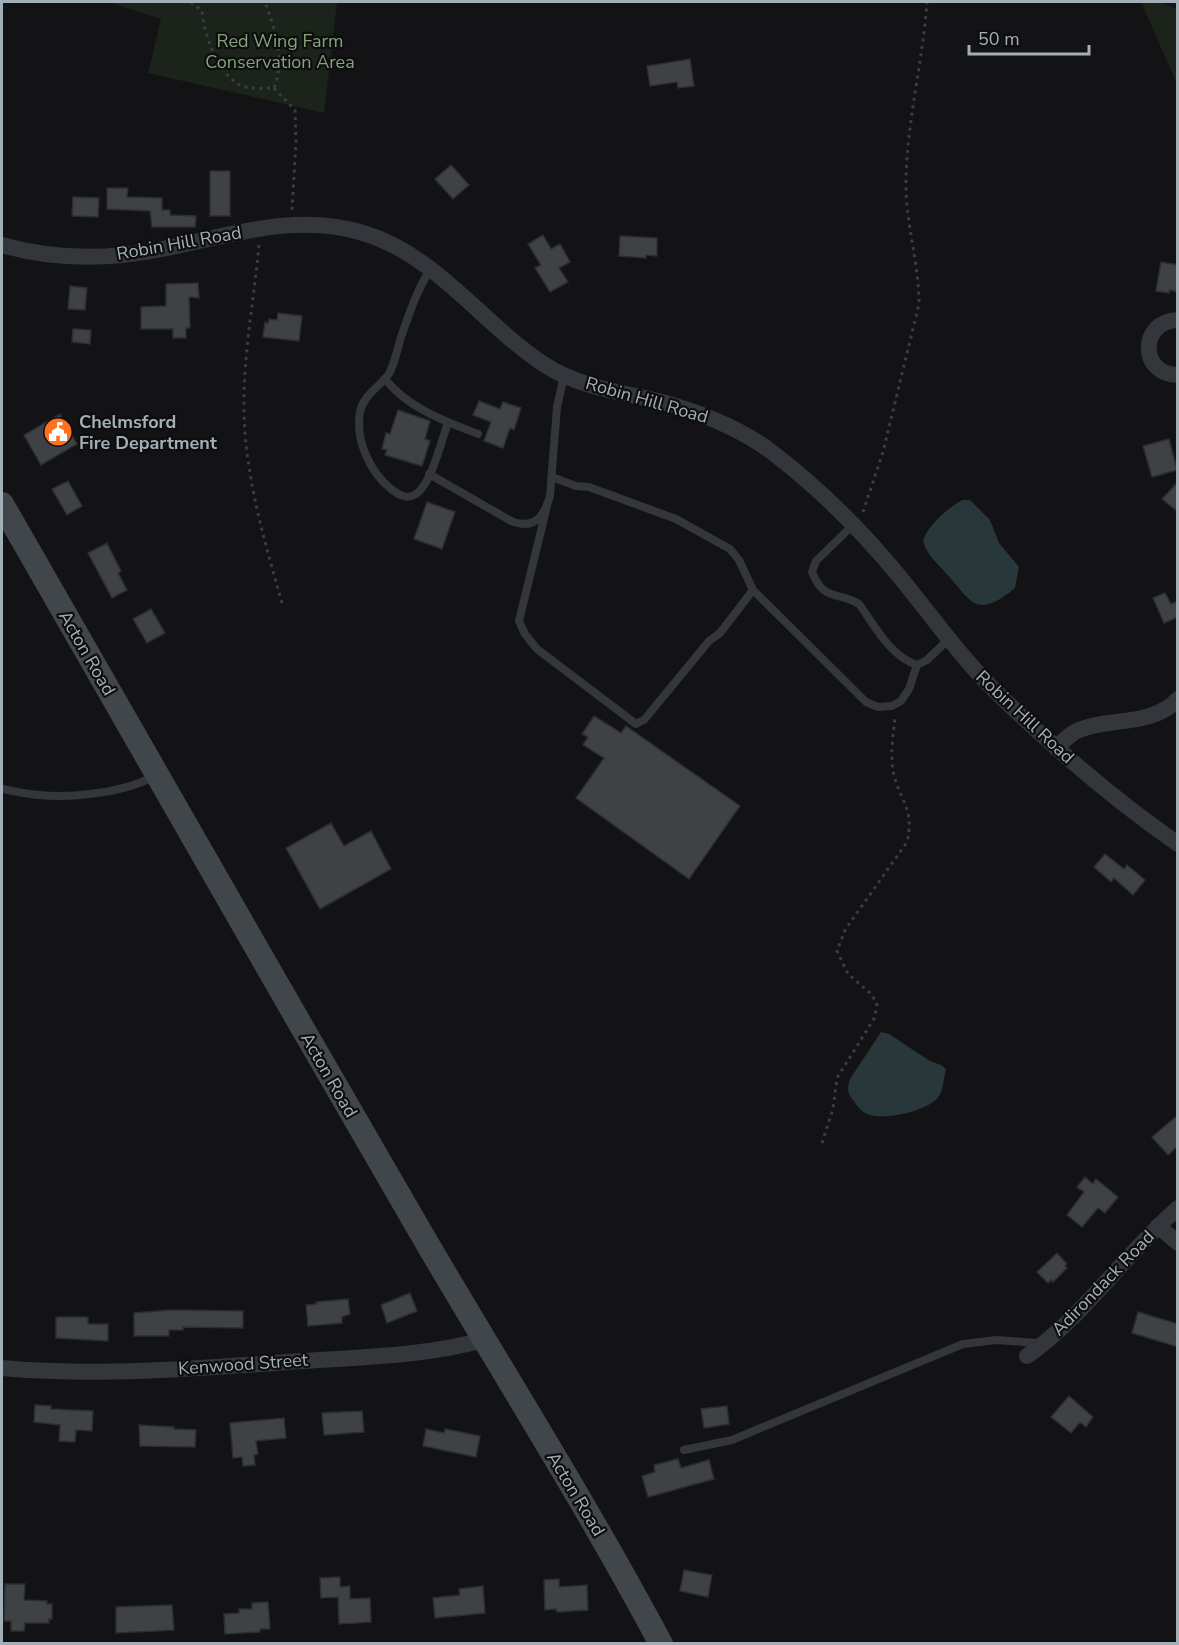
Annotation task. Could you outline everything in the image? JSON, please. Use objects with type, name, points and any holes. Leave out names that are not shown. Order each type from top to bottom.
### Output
[{"type":"main road","name":"Acton Road","points":[[2,504],[483,1340],[610,1551],[661,1644]]},
{"type":"street","name":"Robin Hill Road","points":[[2,245],[61,257],[98,257],[160,249],[259,228],[332,225],[367,234],[400,250],[448,283],[510,340],[564,376],[593,386],[703,414],[741,432],[775,454],[853,525],[902,579],[949,639],[991,687],[1106,791],[1178,844]]},
{"type":"street","points":[[1178,320],[1166,322],[1158,327],[1149,343],[1148,352],[1151,362],[1158,369],[1166,374],[1178,375]]},
{"type":"street","points":[[1056,748],[1075,732],[1153,715],[1172,705],[1178,699]]},
{"type":"street","name":"Adirondack Road","points":[[1027,1356],[1046,1343],[1178,1208]]},
{"type":"street","points":[[1158,1226],[1178,1244]]},
{"type":"street","name":"Kenwood Street","points":[[2,1368],[43,1372],[206,1368],[436,1350],[483,1340]]},
{"type":"lane","points":[[430,270],[415,299],[393,363],[384,379],[370,393],[360,410],[359,424],[372,468],[392,490],[407,497],[420,490],[429,474],[448,423]]},
{"type":"lane","points":[[564,376],[557,407],[552,477],[547,506],[519,621],[525,634],[537,649],[636,724],[644,720],[709,641],[720,633],[753,590]]},
{"type":"lane","points":[[384,379],[400,396],[448,423],[478,434]]},
{"type":"lane","points":[[429,474],[521,525],[529,525],[536,521],[547,506]]},
{"type":"lane","points":[[552,477],[576,486],[589,487],[676,519],[711,536],[730,549],[739,560],[753,590],[866,702],[878,707],[892,706],[897,703],[909,689],[917,665]]},
{"type":"lane","points":[[853,525],[816,561],[812,572],[815,581],[825,593],[851,599],[859,604],[894,651],[905,661],[917,665],[927,660],[949,639]]},
{"type":"lane","points":[[2,789],[38,795],[72,795],[134,784],[157,774]]},
{"type":"lane","points":[[684,1450],[732,1440],[963,1344],[996,1340],[1046,1343]]},
{"type":"path","points":[[191,2],[202,11],[203,21],[218,62],[232,78],[241,86],[274,88],[295,110],[296,142],[291,225]]},
{"type":"path","points":[[265,2],[275,31],[280,58],[279,74],[274,88]]},
{"type":"path","points":[[853,525],[862,515],[883,452],[919,304],[919,280],[909,224],[906,179],[907,153],[927,2]]},
{"type":"path","points":[[259,228],[245,386],[245,433],[262,535],[282,603]]},
{"type":"path","points":[[822,1143],[833,1109],[837,1078],[875,1017],[877,1003],[870,993],[848,974],[837,951],[845,930],[907,842],[910,828],[907,806],[895,778],[891,750],[897,703]]},
{"type":"green space","name":"Red Wing Farm Conservation Area","points":[[108,2],[337,2],[324,113],[148,73],[161,19]]},
{"type":"green space","points":[[1141,2],[1161,2],[1177,9],[1177,84]]},
{"type":"shaded area","points":[[962,500],[970,500],[990,520],[999,543],[1019,567],[1015,588],[991,603],[982,605],[968,598],[931,557],[923,540],[939,517]]},
{"type":"shaded area","points":[[881,1032],[889,1034],[946,1069],[939,1096],[927,1106],[907,1113],[877,1116],[862,1111],[851,1097],[848,1088],[850,1079]]},
{"type":"building","points":[[690,59],[694,86],[678,88],[677,82],[650,86],[647,66]]},
{"type":"building","points":[[451,165],[469,185],[453,199],[435,179]]},
{"type":"building","points":[[210,171],[230,171],[230,216],[210,216]]},
{"type":"building","points":[[107,188],[128,188],[127,197],[162,198],[162,210],[170,210],[170,215],[196,216],[195,227],[152,227],[150,211],[107,209]]},
{"type":"building","points":[[73,197],[99,198],[98,217],[72,216]]},
{"type":"building","points":[[543,235],[551,249],[560,244],[570,262],[559,268],[568,282],[550,292],[535,268],[541,265],[528,244]]},
{"type":"building","points":[[620,236],[657,238],[657,256],[646,255],[646,258],[619,256]]},
{"type":"building","points":[[1161,262],[1178,265],[1178,292],[1156,291]]},
{"type":"building","points":[[198,283],[199,298],[189,297],[190,328],[186,328],[186,338],[173,338],[173,329],[141,329],[141,307],[166,306],[166,284]]},
{"type":"building","points":[[70,286],[87,288],[85,310],[68,309]]},
{"type":"building","points":[[278,313],[302,316],[299,341],[263,337],[265,322],[268,323],[269,319],[277,320]]},
{"type":"building","points":[[73,329],[91,330],[90,344],[72,342]]},
{"type":"building","points":[[479,401],[500,409],[503,402],[521,408],[514,430],[510,428],[503,448],[484,441],[491,422],[473,415]]},
{"type":"building","points":[[398,410],[430,421],[425,439],[430,441],[422,466],[385,455],[387,450],[382,449],[386,433],[390,434]]},
{"type":"building","points":[[60,414],[77,444],[41,465],[24,435]]},
{"type":"building","points":[[1169,439],[1177,470],[1152,477],[1143,446]]},
{"type":"building","points":[[68,481],[82,506],[67,515],[52,489]]},
{"type":"building","points":[[1178,482],[1178,512],[1162,499]]},
{"type":"building","points":[[427,502],[455,512],[442,549],[414,539]]},
{"type":"building","points":[[107,543],[121,571],[118,573],[127,590],[112,598],[88,553]]},
{"type":"building","points":[[1165,593],[1171,604],[1178,601],[1178,617],[1164,623],[1153,598]]},
{"type":"building","points":[[151,609],[165,633],[147,643],[133,619]]},
{"type":"building","points":[[594,716],[621,733],[626,726],[740,806],[689,879],[576,798],[604,758],[583,745],[588,737],[582,734]]},
{"type":"building","points":[[331,823],[344,846],[371,831],[391,869],[320,909],[286,848]]},
{"type":"building","points":[[1105,854],[1124,869],[1127,865],[1145,880],[1133,895],[1114,878],[1111,882],[1094,867]]},
{"type":"building","points":[[1178,1115],[1178,1146],[1168,1155],[1152,1137]]},
{"type":"building","points":[[1085,1177],[1093,1184],[1096,1179],[1118,1197],[1105,1213],[1098,1208],[1082,1227],[1067,1215],[1084,1192],[1077,1187]]},
{"type":"building","points":[[1057,1253],[1067,1264],[1065,1266],[1067,1268],[1053,1282],[1051,1280],[1048,1283],[1037,1272]]},
{"type":"building","points":[[410,1293],[417,1311],[387,1323],[381,1305]]},
{"type":"building","points":[[348,1299],[350,1314],[342,1317],[342,1323],[308,1326],[306,1305]]},
{"type":"building","points":[[171,1310],[243,1311],[243,1328],[183,1327],[183,1330],[169,1330],[169,1336],[134,1336],[134,1313]]},
{"type":"building","points":[[1138,1312],[1178,1324],[1178,1347],[1132,1333]]},
{"type":"building","points":[[56,1317],[88,1317],[88,1324],[108,1324],[108,1341],[56,1338]]},
{"type":"building","points":[[1069,1396],[1093,1417],[1086,1427],[1080,1422],[1071,1433],[1051,1417]]},
{"type":"building","points":[[35,1405],[51,1406],[51,1409],[93,1411],[92,1431],[76,1430],[75,1442],[59,1441],[60,1425],[34,1422]]},
{"type":"building","points":[[727,1406],[729,1424],[704,1428],[701,1409]]},
{"type":"building","points":[[362,1411],[364,1432],[324,1435],[322,1413]]},
{"type":"building","points":[[284,1418],[286,1438],[256,1441],[258,1454],[254,1455],[255,1465],[243,1466],[242,1457],[233,1458],[230,1423]]},
{"type":"building","points":[[139,1425],[196,1430],[195,1447],[140,1446]]},
{"type":"building","points":[[426,1429],[444,1433],[445,1429],[480,1436],[476,1457],[423,1446]]},
{"type":"building","points":[[678,1459],[681,1468],[709,1460],[714,1479],[648,1497],[642,1476],[655,1472],[654,1465]]},
{"type":"building","points":[[684,1570],[712,1575],[708,1597],[680,1591]]},
{"type":"building","points":[[340,1577],[340,1587],[350,1586],[350,1599],[370,1598],[371,1622],[339,1624],[338,1597],[321,1598],[320,1578]]},
{"type":"building","points":[[559,1579],[559,1587],[587,1585],[588,1610],[557,1612],[556,1609],[545,1610],[544,1580]]},
{"type":"building","points":[[5,1584],[25,1584],[24,1600],[47,1601],[47,1604],[52,1604],[52,1619],[49,1619],[49,1623],[25,1623],[24,1631],[11,1631],[11,1621],[4,1621]]},
{"type":"building","points":[[483,1586],[485,1613],[435,1618],[433,1598],[460,1595],[459,1589]]},
{"type":"building","points":[[268,1602],[270,1629],[260,1629],[260,1632],[225,1634],[224,1614],[239,1613],[239,1609],[252,1609],[252,1603]]},
{"type":"building","points":[[172,1605],[174,1630],[116,1633],[116,1607]]},
{"type":"place","name":"Chelmsford Fire Department","points":[[58,432]]}]
